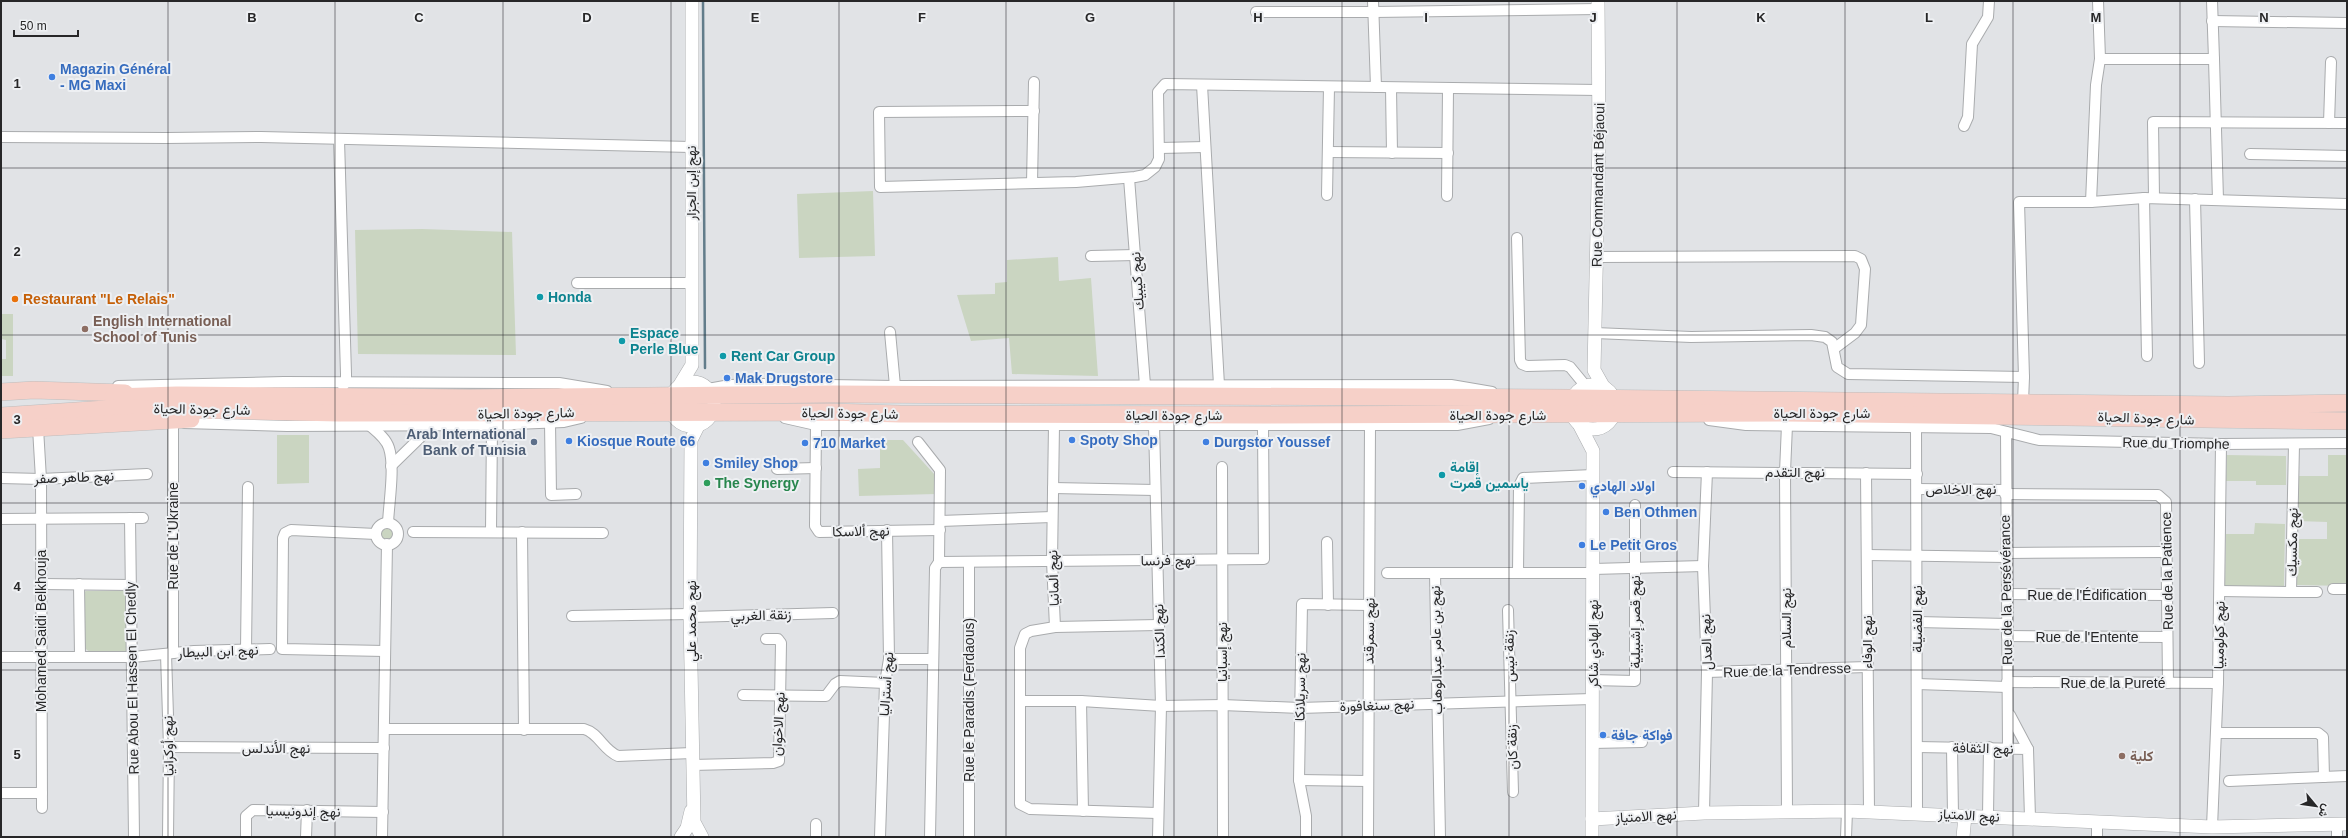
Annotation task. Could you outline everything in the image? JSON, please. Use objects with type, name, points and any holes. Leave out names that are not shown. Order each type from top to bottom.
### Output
[{"type":"highway","name":"شارع جودة الحياة","points":[[1,416],[121,408],[323,405],[620,396],[707,389],[1513,398],[1671,413],[2022,415],[2347,421]]},
{"type":"highway","points":[[1,392],[34,390],[177,395]]},
{"type":"highway","name":"شارع جودة الحياة","points":[[1,404],[177,395],[323,405],[606,412],[1508,415],[1577,403]]},
{"type":"highway","name":"شارع جودة الحياة","points":[[1611,407],[2023,402],[2347,403]]},
{"type":"highway","points":[[1,430],[173,421],[282,420],[323,405]]},
{"type":"street","name":"نهج إبن الجزار","points":[[692,1],[692,365]]},
{"type":"street","points":[[1270,1],[1271,12]]},
{"type":"street","points":[[1373,1],[1376,87]]},
{"type":"street","points":[[1964,126],[1968,117],[1972,44],[1988,17],[1989,1]]},
{"type":"street","points":[[2091,202],[2096,85],[2100,59],[2098,1]]},
{"type":"street","points":[[2212,1],[2214,122],[2218,200]]},
{"type":"street","points":[[1256,12],[1374,12],[1598,5]]},
{"type":"street","name":"Rue Commandant Béjaoui","points":[[1594,370],[1596,333],[1599,90],[1598,5]]},
{"type":"street","points":[[2212,21],[2347,23]]},
{"type":"street","points":[[2100,59],[2214,59]]},
{"type":"street","points":[[2330,123],[2331,62]]},
{"type":"street","points":[[1032,183],[1034,82]]},
{"type":"street","points":[[1034,111],[879,112],[880,187],[1032,183],[1130,178],[1145,175],[1155,167],[1160,148],[1158,92],[1160,86],[1165,84],[1599,90]]},
{"type":"street","points":[[1202,85],[1219,385]]},
{"type":"street","points":[[1327,195],[1329,87]]},
{"type":"street","points":[[1391,88],[1392,153]]},
{"type":"street","points":[[1447,196],[1448,89]]},
{"type":"street","points":[[2147,356],[2149,198],[2153,122],[2347,123]]},
{"type":"street","points":[[1,137],[261,137],[691,147]]},
{"type":"street","points":[[323,405],[346,382],[339,140]]},
{"type":"street","points":[[1160,148],[1205,147]]},
{"type":"street","points":[[1328,152],[1448,153]]},
{"type":"street","points":[[2250,154],[2347,156]]},
{"type":"street","name":"نهج كيبيك","points":[[1130,178],[1145,385]]},
{"type":"street","points":[[2023,402],[2024,377],[2019,202],[2091,202],[2149,198],[2347,204]]},
{"type":"street","points":[[2195,199],[2199,363]]},
{"type":"street","points":[[1517,238],[1520,360],[1522,364],[1527,366],[1564,365],[1570,367],[1577,403],[1593,451]]},
{"type":"street","points":[[1090,256],[1135,255]]},
{"type":"street","points":[[1597,257],[1855,256],[1861,259],[1865,269],[1860,325],[1855,333],[1835,348]]},
{"type":"street","points":[[577,283],[692,283]]},
{"type":"street","points":[[890,332],[895,386]]},
{"type":"street","points":[[1596,333],[1692,337],[1811,335],[1826,337],[1832,342],[1835,348],[1836,367],[1848,374],[2024,377]]},
{"type":"street","points":[[684,426],[698,426],[704,423],[712,412],[713,403],[707,389],[692,365],[676,391],[672,412],[684,426],[691,440]]},
{"type":"street","points":[[1577,403],[1594,370]]},
{"type":"street","points":[[1593,451],[1611,407],[1603,386],[1594,370]]},
{"type":"street","points":[[34,390],[208,383],[559,383],[588,387],[620,396]]},
{"type":"street","points":[[707,389],[730,385],[761,384],[895,386],[1451,385],[1492,392],[1513,398]]},
{"type":"street","points":[[1577,403],[1585,386],[1594,385],[1602,387],[1611,407]]},
{"type":"street","points":[[173,421],[247,426],[492,425],[568,421],[606,412]]},
{"type":"street","points":[[760,412],[816,425],[1263,426],[1471,424],[1508,415]]},
{"type":"street","name":"Rue du Triomphe","points":[[1671,413],[1728,423],[1991,428],[2039,440],[2221,444],[2347,443]]},
{"type":"street","name":"Rue de L'Ukraine","points":[[169,653],[173,421]]},
{"type":"street","points":[[550,422],[551,495],[576,494]]},
{"type":"street","points":[[369,425],[382,436],[389,448],[391,466],[388,523]]},
{"type":"street","points":[[492,425],[492,532]]},
{"type":"street","name":"نهج ألاسكا","points":[[816,425],[815,526],[819,532],[887,530],[1052,517]]},
{"type":"street","name":"نهج ألمانيا","points":[[1054,425],[1052,561],[1055,627],[1158,625]]},
{"type":"street","name":"نهج الكندا","points":[[1154,425],[1158,625],[1162,706],[1157,814],[1158,837]]},
{"type":"street","name":"نهج سمرقند","points":[[1368,837],[1370,425]]},
{"type":"street","name":"نهج السلام","points":[[1786,425],[1787,811]]},
{"type":"street","points":[[391,466],[432,426]]},
{"type":"street","points":[[691,440],[698,426]]},
{"type":"street","name":"نهج فرنسا","points":[[939,562],[1264,559],[1263,426]]},
{"type":"street","name":"نهج الفضيلة","points":[[1916,426],[1917,813]]},
{"type":"street","name":"Mohamed Saidi Belkhouja","points":[[38,428],[41,479],[40,658],[42,808]]},
{"type":"street","name":"Rue de la Persévérance","points":[[2006,432],[2005,492],[2008,748]]},
{"type":"street","name":"نهج محمد علي","points":[[691,440],[690,615],[693,802]]},
{"type":"street","points":[[918,442],[940,470],[939,562],[935,568],[932,659],[930,837]]},
{"type":"street","name":"نهج كولومبيا","points":[[2212,827],[2218,683],[2221,444]]},
{"type":"street","name":"نهج مكسيك","points":[[2220,592],[2291,592],[2294,444]]},
{"type":"street","name":"نهج الهادي شاكر","points":[[1592,837],[1593,451]]},
{"type":"street","name":"نهج إسبانيا","points":[[1222,467],[1223,837]]},
{"type":"street","points":[[777,469],[816,468]]},
{"type":"street","name":"نهج التقدم","points":[[1673,472],[1917,474]]},
{"type":"street","name":"نهج العدل","points":[[1704,813],[1707,672],[1703,566],[1707,472]]},
{"type":"street","name":"نهج الوفاء","points":[[1866,473],[1869,811]]},
{"type":"street","name":"نهج طاهر صفر","points":[[1,478],[41,479],[147,474]]},
{"type":"street","points":[[1518,572],[1519,486],[1523,478],[1594,475]]},
{"type":"street","points":[[246,650],[248,487]]},
{"type":"street","points":[[1052,488],[1155,490]]},
{"type":"street","name":"نهج الاخلاص","points":[[1917,489],[2005,492]]},
{"type":"street","name":"Rue de la Patience","points":[[2005,492],[2158,495],[2166,502],[2168,683]]},
{"type":"street","points":[[1634,569],[1635,505]]},
{"type":"street","name":"Rue Abou El Hassen El Chedly","points":[[130,518],[133,657],[134,837]]},
{"type":"street","points":[[1,519],[144,518]]},
{"type":"street","points":[[388,523],[396,528],[398,534],[393,542],[387,544],[381,542],[376,534],[381,525],[388,523]]},
{"type":"street","points":[[376,534],[291,530],[285,533],[283,538],[282,649],[385,651]]},
{"type":"street","name":"نهج أستراليا","points":[[880,837],[885,682],[889,659],[887,530]]},
{"type":"street","points":[[413,532],[603,532]]},
{"type":"street","points":[[522,532],[524,730]]},
{"type":"street","points":[[1327,542],[1328,605]]},
{"type":"street","points":[[382,837],[387,544]]},
{"type":"street","points":[[1867,555],[1917,556],[2166,552]]},
{"type":"street","name":"Rue le Paradis (Ferdaous)","points":[[969,562],[969,837]]},
{"type":"street","name":"نهج بن عامر عبدالوهاب","points":[[1440,837],[1435,573],[1593,571],[1703,566]]},
{"type":"street","name":"نهج قصر إشبيلية","points":[[1592,680],[1635,681],[1634,569]]},
{"type":"street","points":[[1387,573],[1435,573]]},
{"type":"street","points":[[41,584],[131,585]]},
{"type":"street","points":[[79,584],[80,656]]},
{"type":"street","points":[[2333,588],[2347,589]]},
{"type":"street","points":[[2291,592],[2317,592]]},
{"type":"street","name":"Rue de l'Édification","points":[[2007,594],[2167,595]]},
{"type":"street","name":"نهج سريلانكا","points":[[1306,837],[1306,816],[1299,780],[1302,604],[1369,605]]},
{"type":"street","name":"زنقة نيس","points":[[1508,610],[1510,701]]},
{"type":"street","name":"زنقة الغربي","points":[[572,616],[833,612]]},
{"type":"street","points":[[1917,622],[2007,624]]},
{"type":"street","points":[[1055,627],[1031,631],[1025,634],[1021,640],[1020,804],[1030,810],[1157,814]]},
{"type":"street","name":"Rue de l'Entente","points":[[2007,636],[2167,637]]},
{"type":"street","name":"نهج الاخوان","points":[[692,759],[779,761],[781,643],[778,639],[766,640]]},
{"type":"street","name":"نهج ابن البيطار","points":[[1,657],[133,657],[169,653],[270,649]]},
{"type":"street","name":"نهج أوكرانيا","points":[[168,837],[169,653]]},
{"type":"street","points":[[889,659],[932,659]]},
{"type":"street","name":"Rue de la Tendresse","points":[[1707,672],[1786,671],[1867,667]]},
{"type":"street","points":[[743,695],[826,696],[835,684],[840,681],[885,682]]},
{"type":"street","name":"Rue de la Pureté","points":[[1917,684],[2218,683]]},
{"type":"street","name":"نهج سنغافورة","points":[[1020,701],[1081,701],[1162,706],[1222,705],[1300,708],[1510,701],[1592,700]]},
{"type":"street","points":[[1081,701],[1083,811]]},
{"type":"street","name":"زنقة كان","points":[[1510,701],[1513,792]]},
{"type":"street","points":[[2008,713],[2028,749]]},
{"type":"street","points":[[384,729],[590,731],[609,752],[618,756],[692,759]]},
{"type":"street","points":[[2216,733],[2318,733],[2323,737],[2324,777]]},
{"type":"street","points":[[1592,743],[1642,742]]},
{"type":"street","name":"نهج الثقافة","points":[[1917,747],[1989,747],[2028,749],[2030,818]]},
{"type":"street","points":[[1952,747],[1959,816],[1963,837]]},
{"type":"street","points":[[1988,816],[1989,747]]},
{"type":"street","name":"نهج الأندلس","points":[[169,748],[384,748]]},
{"type":"street","points":[[2229,781],[2347,776]]},
{"type":"street","points":[[1299,780],[1368,780]]},
{"type":"street","points":[[1,793],[42,793]]},
{"type":"street","points":[[680,837],[687,828],[693,802]]},
{"type":"street","points":[[693,802],[694,822],[702,837]]},
{"type":"street","name":"نهج إندونيسيا","points":[[246,837],[246,816],[253,810],[383,812]]},
{"type":"street","points":[[306,837],[307,810]]},
{"type":"street","points":[[1846,837],[1847,811]]},
{"type":"street","name":"نهج الامتياز","points":[[1592,819],[1704,813],[1869,811],[2030,818],[2097,823],[2340,829]]},
{"type":"street","points":[[2097,823],[2097,837]]},
{"type":"street","points":[[816,824],[816,837]]},
{"type":"green space","points":[[873,191],[875,256],[799,258],[797,194]]},
{"type":"green space","points":[[422,229],[512,232],[516,355],[358,354],[355,230]]},
{"type":"green space","points":[[1058,257],[1059,281],[1091,278],[1098,376],[1012,374],[1009,338],[971,341],[957,295],[995,294],[995,283],[1007,282],[1007,260]]},
{"type":"green space","points":[[1,314],[13,314],[13,376],[1,376],[1,359],[6,359],[6,340],[1,339]]},
{"type":"green space","points":[[277,435],[309,435],[309,483],[277,484]]},
{"type":"green space","points":[[880,440],[903,440],[935,475],[936,494],[859,496],[858,469],[880,468]]},
{"type":"green space","points":[[2227,455],[2286,456],[2286,485],[2256,485],[2256,481],[2226,481]]},
{"type":"green space","points":[[2328,455],[2346,455],[2347,586],[2296,585],[2297,539],[2327,539],[2327,522],[2297,521],[2297,476],[2328,476]]},
{"type":"green space","points":[[2255,523],[2285,524],[2284,586],[2225,586],[2226,534],[2254,534]]},
{"type":"green space","points":[[387,528],[391,530],[393,534],[391,538],[387,540],[383,538],[381,534],[383,530]]},
{"type":"green space","points":[[86,591],[128,591],[128,652],[90,652],[83,647],[83,593]]},
{"type":"waterway","points":[[703,1],[705,368]]},
{"type":"place","name":"Magazin Général - MG Maxi","points":[[52,77]]},
{"type":"place","name":"Honda","points":[[540,297]]},
{"type":"place","name":"Restaurant \"Le Relais\"","points":[[15,299]]},
{"type":"place","name":"English International School of Tunis","points":[[85,329]]},
{"type":"place","name":"Espace Perle Blue","points":[[622,341]]},
{"type":"place","name":"Rent Car Group","points":[[723,356]]},
{"type":"place","name":"Mak Drugstore","points":[[727,378]]},
{"type":"place","name":"Spoty Shop","points":[[1072,440]]},
{"type":"place","name":"Kiosque Route 66","points":[[569,441]]},
{"type":"place","name":"Arab International Bank of Tunisia","points":[[534,442]]},
{"type":"place","name":"Durgstor Youssef","points":[[1206,442]]},
{"type":"place","name":"710 Market","points":[[805,443]]},
{"type":"place","name":"Smiley Shop","points":[[706,463]]},
{"type":"place","name":"إقامة ياسمين قمرت","points":[[1442,475]]},
{"type":"place","name":"The Synergy","points":[[707,483]]},
{"type":"place","name":"اولاد الهادي","points":[[1582,486]]},
{"type":"place","name":"Ben Othmen","points":[[1606,512]]},
{"type":"place","name":"Le Petit Gros","points":[[1582,545]]},
{"type":"place","name":"فواكة جافة","points":[[1603,735]]},
{"type":"place","name":"كلية","points":[[2122,756]]}]
